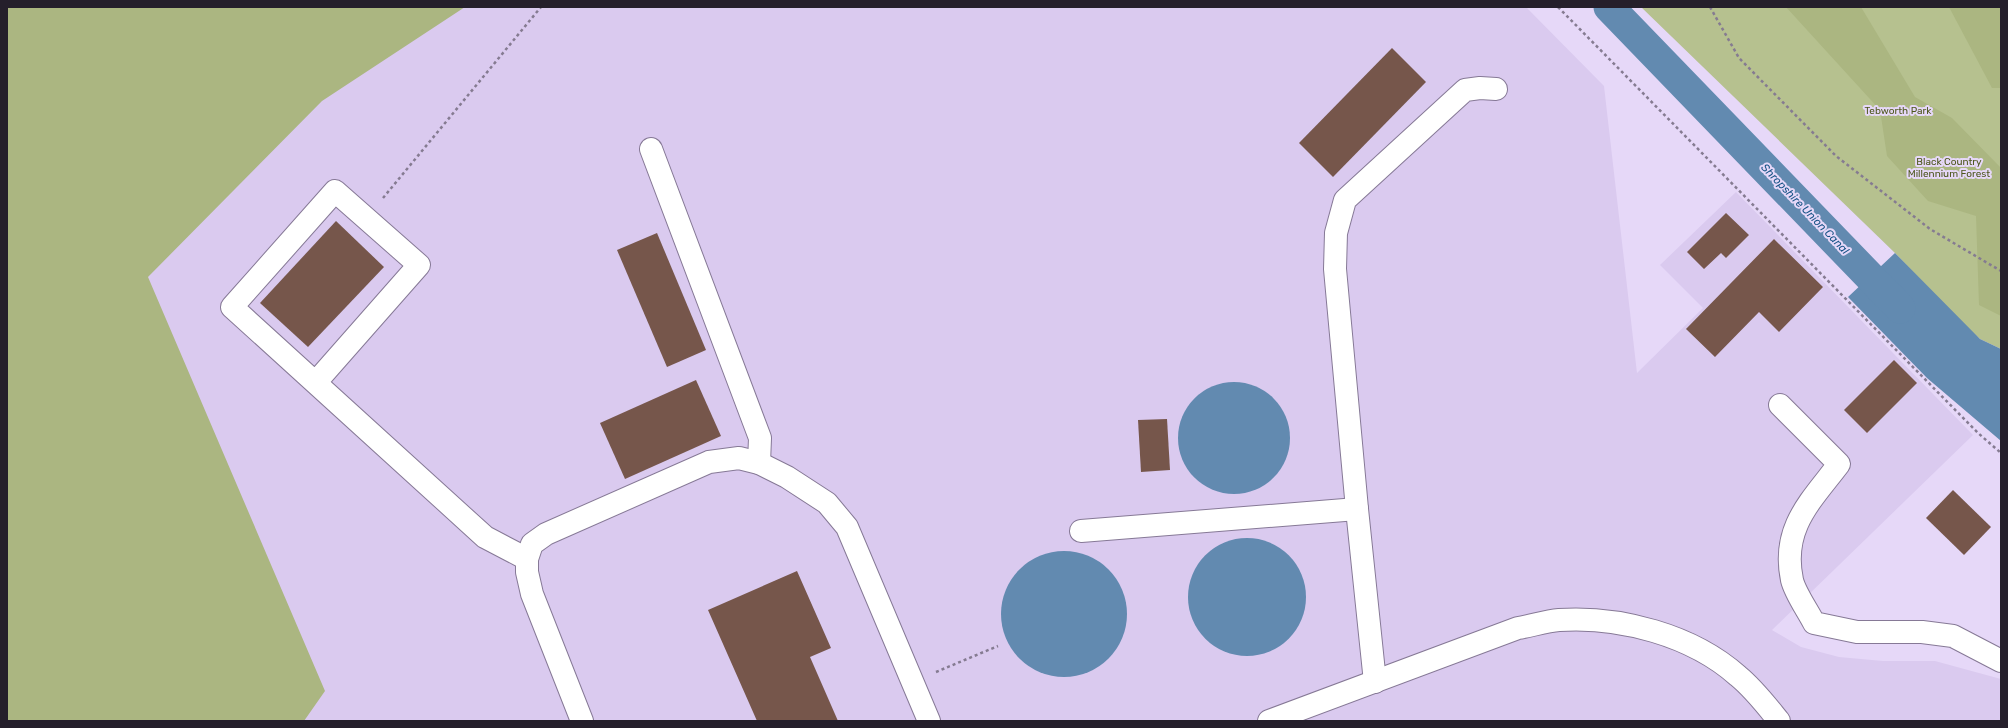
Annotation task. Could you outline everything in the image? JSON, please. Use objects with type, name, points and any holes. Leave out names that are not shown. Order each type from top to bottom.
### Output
[{"type":"lane","points":[[1375,682],[1357,509],[1335,269],[1336,233],[1345,200],[1465,90],[1480,88],[1496,90]]},
{"type":"lane","points":[[651,149],[760,438],[759,462]]},
{"type":"lane","points":[[316,382],[419,265],[335,191],[232,307],[485,537],[527,559]]},
{"type":"lane","points":[[1780,405],[1839,464],[1798,518],[1790,547],[1792,581],[1814,624],[1857,632],[1922,632],[1953,636],[2001,661]]},
{"type":"lane","points":[[582,721],[532,594],[527,572],[527,559],[532,544],[546,534],[709,462],[739,458],[759,462],[787,477],[827,503],[847,528],[929,721]]},
{"type":"lane","points":[[1081,531],[1357,509]]},
{"type":"lane","points":[[1269,721],[1518,628],[1558,620],[1603,620],[1647,628],[1701,650],[1737,675],[1761,699],[1779,721]]},
{"type":"path","points":[[366,218],[541,7]]},
{"type":"path","points":[[1558,7],[1978,434],[2001,453]]},
{"type":"path","points":[[1710,7],[1739,58],[1836,156],[1930,229],[2001,271]]},
{"type":"path","points":[[912,683],[998,646]]},
{"type":"shaded area","points":[[7,7],[1526,7],[1604,86],[1637,373],[1703,308],[1660,265],[1736,192],[1973,435],[1772,630],[1801,647],[1839,657],[1883,661],[1935,661],[2001,679],[2001,721],[7,721]]},
{"type":"green space","points":[[7,7],[465,7],[322,101],[148,277],[325,691],[304,721],[7,721]]},
{"type":"green space","name":"Tebworth Park","points":[[1641,7],[2001,7],[2001,349],[1980,339],[1961,322],[1895,253]]},
{"type":"green space","name":"Black Country Millennium Forest","points":[[1786,7],[1861,7],[1915,97],[1952,118],[2001,168],[2001,316],[1979,305],[1976,216],[1928,201],[1887,156],[1880,110]]},
{"type":"green space","points":[[1949,7],[2001,7],[2001,88],[1992,88]]},
{"type":"water","points":[[1895,253],[1980,339],[2001,349],[2001,441],[1927,378],[1848,297]]},
{"type":"water","points":[[1234,382],[1256,386],[1274,398],[1286,416],[1290,438],[1286,460],[1274,478],[1256,490],[1234,494],[1212,490],[1194,478],[1182,460],[1178,438],[1182,416],[1194,398],[1212,386]]},
{"type":"water","points":[[1247,538],[1258,539],[1270,543],[1289,555],[1301,574],[1305,586],[1305,608],[1301,620],[1289,639],[1270,651],[1258,655],[1247,656],[1236,655],[1224,651],[1205,639],[1193,620],[1189,608],[1188,597],[1189,586],[1193,574],[1205,555],[1224,543],[1236,539]]},
{"type":"water","points":[[1064,551],[1076,552],[1088,556],[1099,562],[1112,574],[1122,590],[1126,602],[1126,626],[1122,638],[1116,649],[1104,662],[1088,672],[1076,676],[1064,677],[1052,676],[1040,672],[1029,666],[1016,654],[1006,638],[1002,626],[1001,614],[1002,602],[1006,590],[1012,579],[1024,566],[1040,556],[1052,552]]},
{"type":"building","points":[[1392,48],[1426,82],[1333,177],[1299,143]]},
{"type":"building","points":[[1726,213],[1749,235],[1726,258],[1721,253],[1704,269],[1687,252]]},
{"type":"building","points":[[336,221],[384,267],[308,347],[260,303]]},
{"type":"building","points":[[657,233],[706,350],[667,367],[617,250]]},
{"type":"building","points":[[1774,239],[1823,287],[1779,332],[1759,312],[1715,357],[1686,329]]},
{"type":"building","points":[[1894,360],[1917,383],[1867,433],[1844,410]]},
{"type":"building","points":[[696,380],[721,436],[625,479],[600,423]]},
{"type":"building","points":[[1167,419],[1170,470],[1141,472],[1138,420]]},
{"type":"building","points":[[1953,490],[1991,527],[1964,555],[1926,518]]},
{"type":"building","points":[[797,571],[831,648],[810,657],[838,721],[757,721],[708,610]]},
{"type":"waterway","name":"Shropshire Union Canal","points":[[1609,7],[1900,308]]}]
